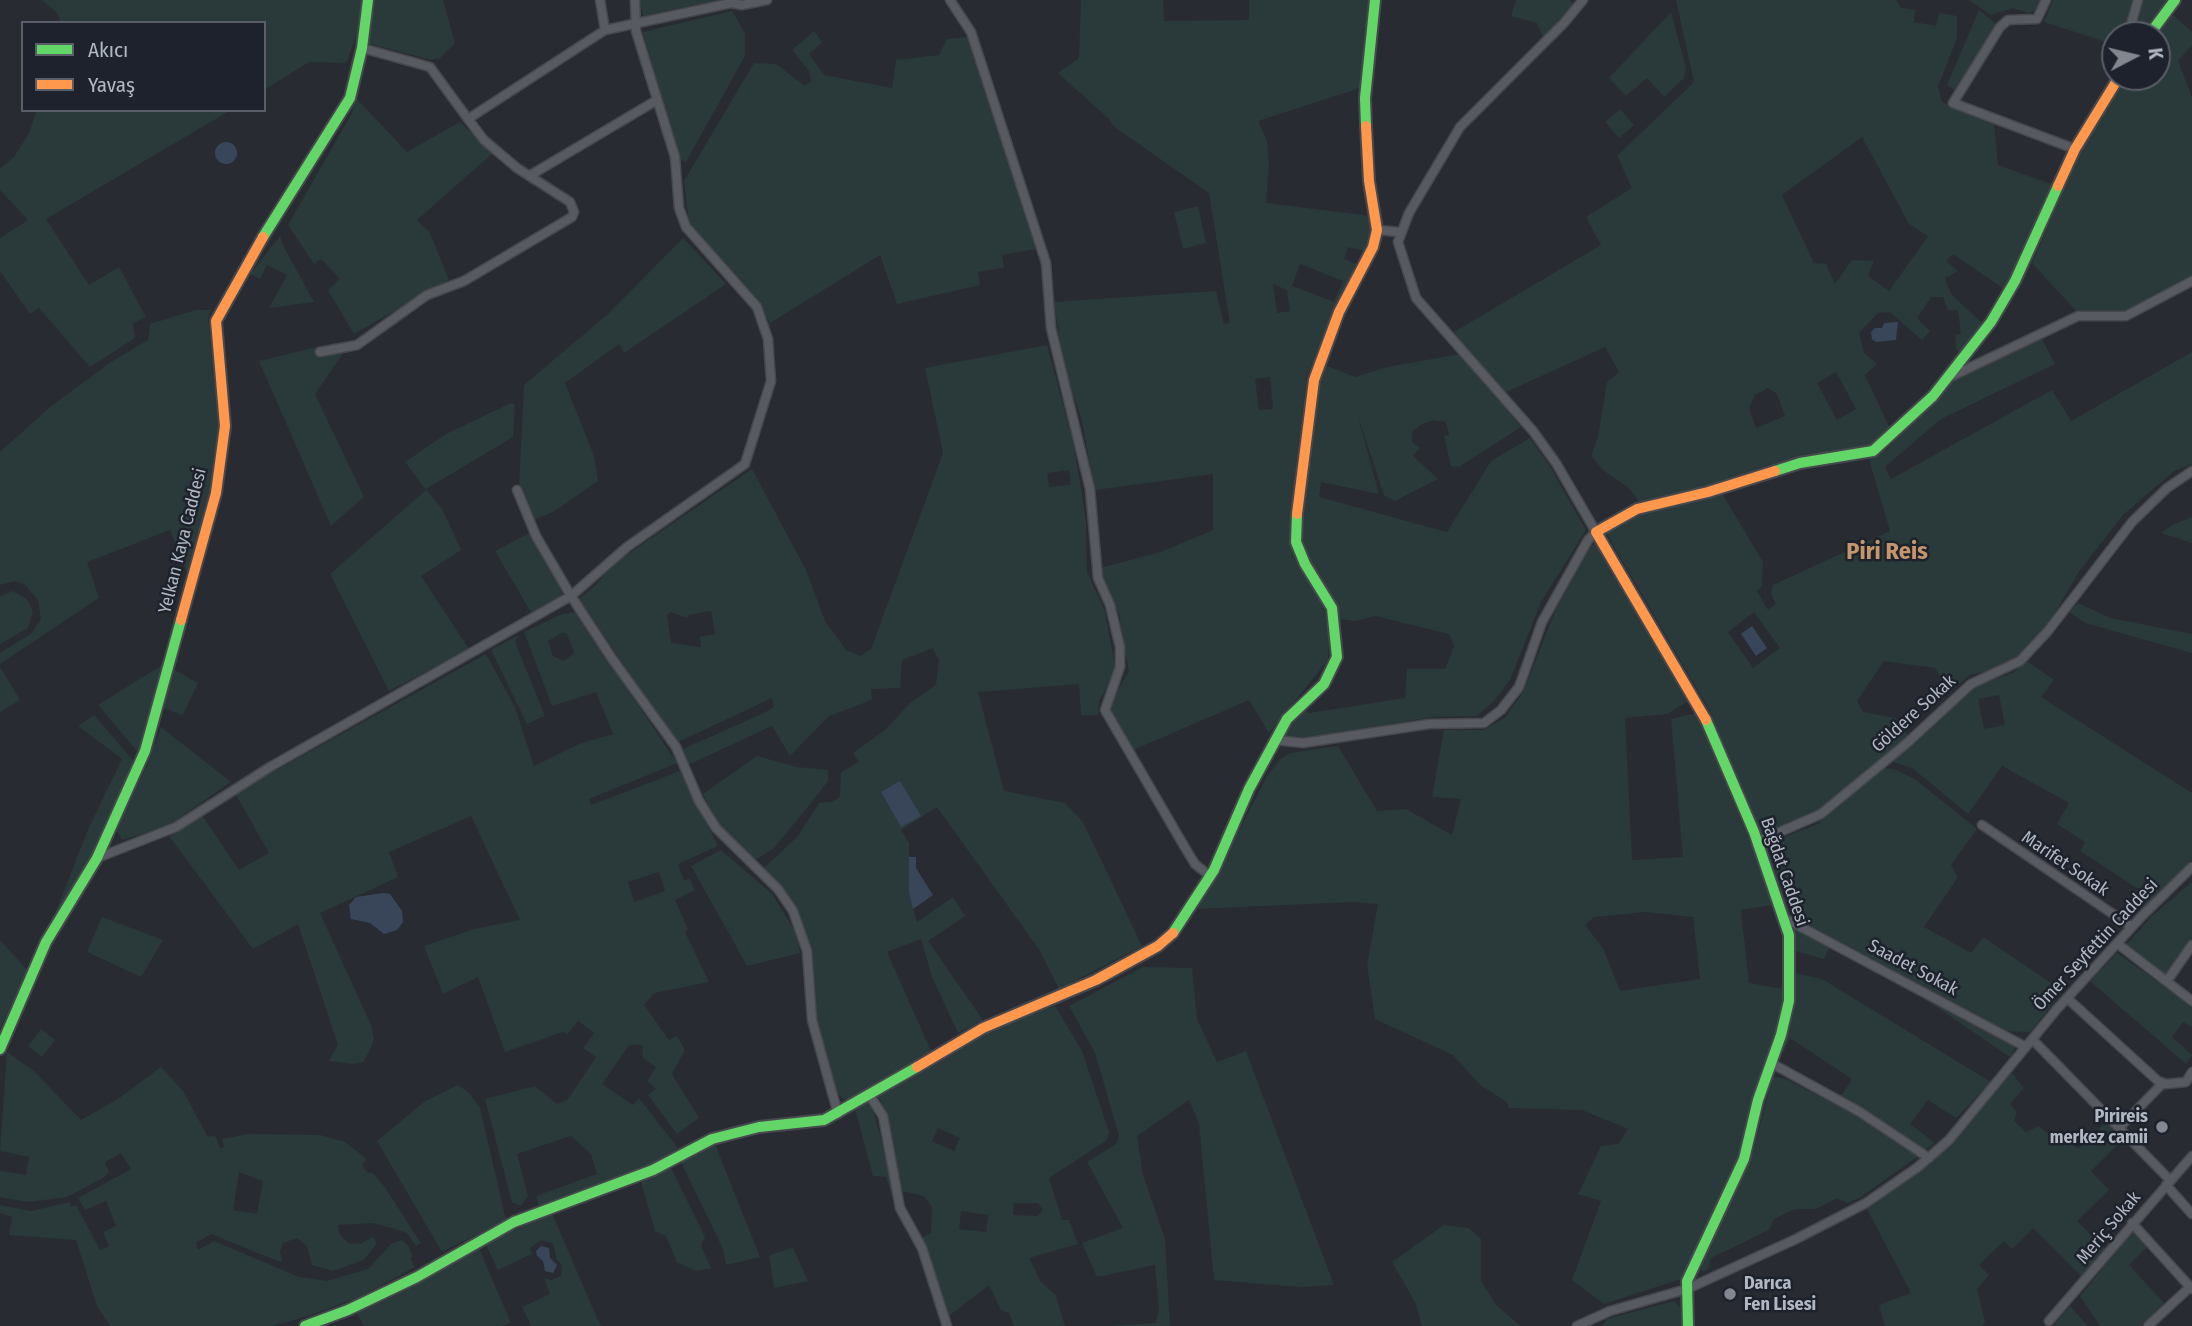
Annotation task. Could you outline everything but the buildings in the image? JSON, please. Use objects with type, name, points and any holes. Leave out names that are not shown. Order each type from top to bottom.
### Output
[{"type":"street","name":"Yelkan Kaya Caddesi","points":[[0,1049],[4,1034],[46,942],[97,858],[145,751],[216,493],[225,426],[216,321],[239,278],[351,98],[362,48],[368,0]]},
{"type":"street","points":[[600,0],[605,30]]},
{"type":"street","points":[[97,858],[176,827],[262,772],[571,596],[627,547],[745,464],[771,382],[770,347],[757,307],[686,227],[679,208],[675,157],[636,25],[635,0]]},
{"type":"street","points":[[468,119],[605,30],[730,3],[742,5],[767,0]]},
{"type":"street","points":[[950,0],[971,32],[1046,263],[1051,328],[1076,421],[1084,474],[1090,489],[1098,578],[1110,605],[1120,647],[1120,667],[1105,710],[1195,864],[1210,876]]},
{"type":"street","points":[[305,1326],[348,1310],[417,1277],[474,1242],[514,1222],[653,1170],[712,1139],[759,1127],[824,1120],[838,1114],[983,1028],[1066,994],[1158,946],[1173,933],[1210,876],[1287,719],[1324,684],[1337,657],[1338,643],[1332,608],[1305,564],[1296,542],[1297,494],[1314,380],[1339,313],[1373,247],[1377,230],[1370,181],[1365,98],[1375,0]]},
{"type":"street","points":[[2046,0],[2037,19],[2008,20],[2000,27],[1953,103],[2075,149]]},
{"type":"street","points":[[2132,21],[2138,0]]},
{"type":"street","points":[[2159,21],[2175,0]]},
{"type":"street","points":[[1580,1],[1564,23],[1460,127],[1399,232],[1400,255],[1416,298],[1533,431],[1562,472],[1596,532]]},
{"type":"street","points":[[320,352],[357,345],[427,295],[464,281],[572,217],[575,212],[569,202],[529,176],[484,139],[430,67],[362,48]]},
{"type":"street","points":[[1275,740],[1303,743],[1429,724],[1484,723],[1502,710],[1519,687],[1542,622],[1588,540],[1596,532],[1637,509],[1708,492],[1800,463],[1873,450],[1904,425],[1979,340],[2015,281],[2075,149],[2110,91]]},
{"type":"street","points":[[529,176],[657,100]]},
{"type":"street","points":[[1377,230],[1399,232]]},
{"type":"street","points":[[1948,378],[2078,316],[2126,316],[2192,281]]},
{"type":"street","name":"Göldere Sokak","points":[[1757,842],[1821,814],[1907,743],[1971,684],[2020,661],[2049,631],[2132,522],[2167,488],[2192,471]]},
{"type":"street","points":[[517,490],[536,536],[571,596],[676,747],[699,801],[716,828],[740,855],[778,889],[793,911],[807,951],[812,1020],[828,1088],[838,1114]]},
{"type":"street","name":"Bağdat Caddesi","points":[[1596,532],[1699,703],[1757,842],[1784,918],[1791,974],[1789,1001],[1758,1100],[1744,1159],[1730,1196],[1703,1245],[1687,1289],[1688,1326]]},
{"type":"street","name":"Marifet Sokak","points":[[1982,825],[2132,927]]},
{"type":"street","name":"Ömer Seyfettin Caddesi","points":[[1577,1326],[1610,1311],[1687,1289],[1866,1203],[1929,1158],[1949,1140],[2067,998],[2132,927],[2190,872]]},
{"type":"street","name":"Saadet Sokak","points":[[1784,918],[2029,1043],[2120,1127],[2192,1214]]},
{"type":"street","points":[[2118,944],[2192,1001]]},
{"type":"street","points":[[2166,981],[2192,945]]},
{"type":"street","points":[[2067,998],[2163,1083],[2189,1083],[2192,1072]]},
{"type":"street","points":[[1771,1063],[1860,1112],[1929,1158]]},
{"type":"street","points":[[2120,1127],[2163,1083]]},
{"type":"street","points":[[870,1096],[883,1116],[900,1208],[922,1248],[947,1326]]},
{"type":"street","name":"Meriç Sokak","points":[[2049,1321],[2192,1156]]},
{"type":"street","points":[[2132,1223],[2191,1288],[2148,1326]]},
{"type":"shaded area","points":[[42,0],[363,0],[360,27],[346,63],[309,62],[266,89],[266,21],[60,21],[57,13]]},
{"type":"shaded area","points":[[373,0],[443,0],[455,43],[440,58],[431,60],[367,43]]},
{"type":"shaded area","points":[[640,0],[720,0],[643,16]]},
{"type":"shaded area","points":[[1081,0],[1163,0],[1164,21],[1249,20],[1249,0],[1370,0],[1360,88],[1258,121],[1267,141],[1269,166],[1266,203],[1371,216],[1372,226],[1371,236],[1363,251],[1348,247],[1344,259],[1356,264],[1307,376],[1293,491],[1290,542],[1294,558],[1320,597],[1329,628],[1328,660],[1269,733],[1249,700],[1131,751],[1110,715],[1110,703],[1129,671],[1119,615],[1100,568],[1161,552],[1213,530],[1213,474],[1095,490],[1081,417],[1064,370],[1054,302],[1216,291],[1224,324],[1230,323],[1209,193],[1113,126],[1109,119],[1058,73],[1079,58]],"holes":[[[1300,264],[1343,281],[1334,302],[1292,286]],[[1273,284],[1287,290],[1290,311],[1277,313]],[[1270,377],[1273,409],[1259,410],[1255,379]]]},
{"type":"shaded area","points":[[1516,0],[1569,0],[1574,4],[1543,37],[1537,23],[1511,16]]},
{"type":"shaded area","points":[[1676,0],[1896,0],[1901,8],[1915,10],[1914,22],[1936,26],[1939,13],[1957,16],[1957,38],[1938,87],[1942,102],[1994,124],[1998,165],[2054,185],[2004,289],[1953,254],[1946,261],[1958,271],[1945,278],[1951,294],[1983,324],[1961,353],[1956,348],[1955,335],[1961,334],[1958,310],[1948,310],[1943,297],[1931,297],[1917,318],[1930,331],[1922,340],[1890,312],[1878,313],[1859,333],[1864,353],[1877,364],[1865,375],[1891,431],[1876,445],[1762,467],[1687,494],[1640,503],[1629,488],[1604,471],[1591,456],[1598,437],[1607,382],[1619,372],[1605,347],[1504,393],[1454,332],[1601,245],[1586,217],[1632,188],[1617,156],[1694,82]],"holes":[[[1862,137],[1909,224],[1928,236],[1889,291],[1868,276],[1874,261],[1852,260],[1835,284],[1826,264],[1814,263],[1782,195]],[[1836,372],[1856,409],[1837,420],[1817,383]],[[1768,388],[1777,394],[1785,416],[1756,428],[1749,408],[1755,395]]]},
{"type":"shaded area","points":[[1969,0],[2041,0],[2037,10],[2029,13],[2013,8],[1991,15]]},
{"type":"shaded area","points":[[2053,0],[2135,0],[2129,21],[2101,21],[2101,40],[2044,22]]},
{"type":"shaded area","points":[[2142,0],[2169,0],[2154,21],[2136,21]]},
{"type":"shaded area","points":[[1979,10],[1997,25],[1956,91],[1947,85]]},
{"type":"shaded area","points":[[732,11],[745,33],[745,56],[686,162],[679,159],[643,32]]},
{"type":"shaded area","points":[[1671,12],[1686,68],[1684,78],[1664,97],[1647,78],[1626,96],[1609,78]]},
{"type":"shaded area","points":[[2171,13],[2192,32],[2192,45],[2178,61],[2192,97],[2192,276],[2124,313],[2077,312],[2032,263],[2079,154],[2117,91],[2171,91],[2171,21],[2166,21]]},
{"type":"shaded area","points":[[814,31],[822,42],[809,54],[824,75],[892,88],[896,60],[939,55],[947,39],[967,37],[1036,249],[1002,255],[1004,268],[978,272],[980,285],[897,304],[880,255],[770,323],[752,293],[689,225],[684,181],[754,63],[776,64],[805,86],[811,81],[809,71],[792,50]]},
{"type":"shaded area","points":[[356,98],[407,152],[460,122],[493,153],[417,220],[430,233],[449,280],[354,334],[328,290],[340,279],[321,259],[314,264],[288,225],[352,113]]},
{"type":"shaded area","points":[[1620,109],[1634,125],[1619,138],[1605,122]]},
{"type":"shaded area","points":[[36,112],[228,112],[46,219],[89,285],[119,267],[146,317],[133,323],[135,338],[90,367],[39,308],[30,314],[0,271],[0,238],[28,220],[0,190],[0,169],[14,157],[29,133]]},
{"type":"shaded area","points":[[1198,206],[1206,243],[1183,249],[1174,212]]},
{"type":"shaded area","points":[[280,236],[314,302],[269,308],[287,275],[267,265],[260,279],[250,274]]},
{"type":"shaded area","points":[[683,238],[726,284],[624,353],[619,344],[565,383],[594,456],[598,481],[553,512],[533,520],[519,487],[524,385],[608,314]]},
{"type":"shaded area","points":[[196,310],[211,310],[208,318],[219,433],[210,490],[187,573],[170,530],[87,562],[99,598],[0,664],[0,653],[32,633],[41,619],[38,600],[24,584],[14,581],[0,585],[0,452],[50,407],[111,362],[148,340],[150,324]]},
{"type":"shaded area","points":[[2041,337],[2055,364],[1941,419],[1885,467],[1891,479],[2052,390],[2071,421],[2192,352],[2192,464],[2174,471],[2123,515],[2078,573],[2048,625],[2021,655],[2005,667],[1970,675],[1949,692],[1935,668],[1884,661],[1857,701],[1863,712],[1895,718],[1908,735],[1820,810],[1762,836],[1710,711],[1606,533],[1644,512],[1723,495],[1763,562],[1762,586],[1757,591],[1768,610],[1776,604],[1771,594],[1773,585],[1890,531],[1868,456],[1877,455],[1887,449],[1951,381]],"holes":[[[1754,612],[1780,648],[1753,668],[1728,632]]]},
{"type":"shaded area","points":[[351,342],[315,394],[364,497],[331,526],[259,361],[334,343]]},
{"type":"shaded area","points":[[1047,345],[1074,446],[1086,520],[1087,572],[1105,611],[1116,672],[1099,701],[1098,715],[1081,715],[1079,684],[978,692],[1004,791],[1065,803],[1083,822],[1142,946],[1059,989],[1040,951],[937,807],[901,830],[909,843],[909,893],[917,922],[953,897],[965,916],[928,941],[983,1020],[958,1033],[932,977],[921,939],[887,952],[931,1051],[869,1091],[853,1099],[843,1099],[835,1091],[816,1021],[805,929],[782,887],[766,875],[764,868],[798,836],[819,803],[832,802],[840,797],[841,772],[859,762],[853,753],[885,730],[910,703],[936,685],[939,660],[933,648],[902,660],[900,688],[871,689],[872,700],[829,716],[790,756],[772,726],[688,765],[683,749],[764,713],[774,707],[772,698],[676,743],[579,599],[596,585],[612,565],[752,469],[806,570],[825,621],[846,650],[860,656],[871,649],[943,453],[925,368]],"holes":[[[1069,470],[1071,485],[1049,487],[1047,473]],[[711,611],[715,634],[700,637],[701,647],[671,643],[667,616],[670,612],[687,618],[689,615]]]},
{"type":"shaded area","points":[[1461,354],[1521,427],[1459,467],[1451,466],[1444,436],[1449,435],[1446,422],[1433,420],[1422,424],[1412,432],[1412,442],[1420,448],[1413,456],[1438,479],[1395,501],[1384,495],[1358,417],[1379,494],[1321,482],[1319,497],[1447,532],[1491,461],[1530,438],[1549,465],[1586,530],[1541,602],[1510,680],[1494,701],[1477,716],[1432,717],[1301,739],[1282,736],[1303,708],[1309,713],[1405,698],[1407,669],[1445,669],[1454,646],[1449,634],[1375,616],[1355,621],[1339,619],[1306,560],[1300,542],[1302,493],[1318,381],[1325,365],[1355,377],[1387,367]]},
{"type":"shaded area","points":[[511,403],[515,404],[513,437],[426,489],[442,509],[461,550],[421,576],[469,649],[389,691],[330,574],[426,490],[405,462],[446,434]]},
{"type":"shaded area","points":[[2192,517],[2192,543],[2161,533],[2172,525]]},
{"type":"shaded area","points":[[530,533],[564,591],[559,598],[532,614],[495,551]]},
{"type":"shaded area","points":[[1595,543],[1690,700],[1667,714],[1625,718],[1632,860],[1683,857],[1671,719],[1696,713],[1771,892],[1773,905],[1741,910],[1749,983],[1784,989],[1778,1024],[1754,1096],[1737,1169],[1684,1278],[1604,1304],[1572,1280],[1601,1201],[1578,1194],[1601,1146],[1618,1144],[1628,1129],[1582,1110],[1509,1108],[1507,1102],[1480,1085],[1453,1055],[1375,1019],[1367,965],[1378,904],[1352,902],[1195,909],[1217,874],[1266,778],[1280,759],[1291,753],[1338,746],[1377,811],[1406,809],[1452,835],[1461,799],[1432,797],[1444,730],[1483,730],[1505,718],[1523,692],[1556,609],[1589,548]],"holes":[[[1646,912],[1693,917],[1700,979],[1620,991],[1603,948],[1585,925],[1594,917]]]},
{"type":"shaded area","points":[[13,591],[28,600],[33,612],[28,628],[0,644],[0,596]]},
{"type":"shaded area","points":[[2078,603],[2110,618],[2192,634],[2192,653],[2085,623],[2069,612]]},
{"type":"shaded area","points":[[576,612],[677,763],[589,799],[591,805],[680,771],[718,846],[678,864],[684,880],[690,879],[695,890],[675,900],[688,929],[685,932],[709,982],[654,993],[644,1005],[669,1040],[677,1036],[685,1050],[672,1074],[699,1118],[677,1134],[648,1095],[656,1089],[647,1081],[656,1067],[643,1058],[642,1045],[629,1045],[602,1084],[633,1105],[639,1098],[678,1148],[657,1163],[539,1206],[536,1196],[597,1174],[591,1154],[571,1136],[517,1154],[528,1196],[521,1206],[512,1202],[485,1099],[535,1086],[557,1104],[568,1099],[596,1057],[583,1048],[594,1033],[578,1021],[567,1035],[563,1032],[505,1052],[478,977],[443,994],[424,946],[474,929],[520,920],[471,816],[389,852],[398,877],[320,913],[371,1025],[374,1039],[369,1052],[363,1062],[354,1064],[329,1061],[338,1045],[298,924],[253,949],[169,836],[202,815],[239,870],[269,853],[235,793],[486,654],[515,707],[534,766],[579,744],[613,734],[596,692],[552,706],[524,632],[562,614]],"holes":[[[562,633],[567,634],[574,653],[564,661],[553,656],[548,641]],[[659,872],[665,891],[634,902],[628,882]]]},
{"type":"shaded area","points":[[519,635],[515,642],[545,716],[527,724],[491,650]]},
{"type":"shaded area","points":[[2027,661],[2054,680],[2041,697],[2192,793],[2192,860],[2132,922],[2149,896],[2080,851],[2085,842],[2057,824],[2069,803],[2002,766],[1968,814],[1912,768],[1890,761],[1972,687],[2013,673]],"holes":[[[1999,695],[2005,725],[1984,729],[1978,699]]]},
{"type":"shaded area","points":[[167,662],[141,750],[137,751],[98,705]]},
{"type":"shaded area","points":[[0,667],[20,700],[0,712]]},
{"type":"shaded area","points":[[173,669],[198,683],[183,715],[163,708]]},
{"type":"shaded area","points":[[94,715],[136,764],[93,859],[51,924],[89,827],[122,759],[78,726]]},
{"type":"shaded area","points":[[161,727],[231,782],[166,827],[122,840],[116,829],[147,766]]},
{"type":"shaded area","points":[[757,756],[797,767],[828,770],[828,781],[774,848],[757,859],[747,856],[720,829],[703,794]]},
{"type":"shaded area","points":[[1884,768],[1897,770],[1916,780],[1977,829],[1951,865],[1958,877],[1924,927],[1971,953],[1983,937],[2063,991],[2030,1032],[2007,1031],[1790,915],[1766,844],[1818,824]]},
{"type":"shaded area","points":[[721,850],[772,894],[796,933],[800,953],[747,966],[691,866]]},
{"type":"shaded area","points":[[2192,882],[2192,939],[2166,975],[2126,945],[2152,916]]},
{"type":"shaded area","points":[[102,917],[163,940],[141,977],[87,952]]},
{"type":"shaded area","points":[[1799,929],[1830,946],[1824,959],[1796,951],[1795,931]]},
{"type":"shaded area","points":[[1,941],[28,971],[0,1028],[0,943]]},
{"type":"shaded area","points":[[2117,953],[2192,1006],[2192,1027],[2183,1022],[2172,1037],[2192,1055],[2186,1064],[2090,981]]},
{"type":"shaded area","points":[[1143,967],[1192,968],[1197,1019],[1217,1062],[1246,1051],[1334,1285],[1300,1287],[1214,1280],[1199,1124],[1189,1100],[1137,1136],[1143,1175],[1165,1239],[1170,1326],[1109,1326],[1156,1323],[1159,1309],[1155,1265],[1097,1277],[1082,1243],[1123,1228],[1087,1162],[1116,1144],[1119,1136],[1095,1053],[1069,1006]]},
{"type":"shaded area","points":[[1796,973],[1822,979],[1991,1082],[1956,1118],[1928,1100],[1910,1124],[1935,1143],[1924,1151],[1839,1099],[1852,1079],[1790,1038],[1783,1053],[1780,1052],[1792,1016]]},
{"type":"shaded area","points":[[1919,995],[2012,1043],[2015,1048],[2010,1057]]},
{"type":"shaded area","points":[[1055,1006],[1082,1051],[1109,1132],[1107,1140],[1049,1178],[1062,1220],[1069,1220],[1078,1244],[1029,1258],[1041,1282],[1055,1294],[1065,1326],[1014,1326],[1009,1313],[1001,1310],[989,1285],[949,1316],[921,1238],[931,1233],[932,1207],[924,1196],[902,1191],[888,1114],[878,1096],[983,1031]],"holes":[[[938,1128],[960,1138],[954,1151],[932,1141]],[[1014,1203],[1038,1203],[1043,1210],[1038,1216],[1013,1215]],[[961,1211],[988,1215],[986,1232],[959,1229]]]},
{"type":"shaded area","points":[[41,1029],[55,1040],[42,1057],[28,1046]]},
{"type":"shaded area","points":[[7,1052],[34,1071],[81,1120],[118,1099],[161,1067],[183,1091],[208,1137],[215,1135],[220,1148],[224,1147],[222,1139],[248,1134],[320,1135],[345,1142],[366,1159],[362,1166],[367,1172],[373,1173],[384,1186],[421,1243],[416,1246],[407,1233],[372,1223],[338,1225],[340,1235],[349,1243],[360,1244],[373,1237],[377,1243],[364,1260],[333,1271],[312,1265],[307,1246],[297,1238],[283,1243],[280,1262],[211,1234],[196,1243],[198,1250],[214,1241],[299,1277],[327,1281],[368,1269],[391,1244],[402,1240],[409,1247],[413,1256],[410,1258],[415,1267],[362,1296],[271,1326],[110,1326],[97,1306],[76,1240],[9,1235],[12,1217],[0,1213],[0,1205],[31,1211],[70,1202],[71,1207],[76,1205],[100,1250],[109,1246],[103,1232],[116,1226],[106,1201],[85,1210],[78,1198],[131,1169],[121,1153],[105,1162],[109,1172],[103,1178],[67,1197],[28,1202],[0,1197],[0,1171],[26,1175],[29,1157],[0,1151]],"holes":[[[239,1172],[263,1181],[257,1214],[233,1210]]]},
{"type":"shaded area","points":[[2011,1072],[2024,1088],[2010,1104],[2017,1112],[2014,1121],[2026,1132],[2039,1126],[2060,1144],[2067,1138],[2078,1149],[2108,1120],[2124,1138],[2091,1171],[2109,1190],[2077,1221],[2106,1250],[2083,1278],[2033,1228],[2012,1249],[2004,1241],[1979,1265],[1989,1275],[1977,1289],[1985,1322],[1982,1326],[1885,1326],[1879,1305],[1911,1293],[1867,1209],[1923,1169],[1952,1142]]},
{"type":"shaded area","points":[[1773,1076],[1788,1080],[1848,1111],[1920,1155],[1859,1198],[1847,1203],[1837,1198],[1816,1209],[1795,1209],[1774,1219],[1769,1230],[1711,1258],[1709,1268],[1704,1272],[1701,1270],[1705,1253],[1752,1155]]},
{"type":"shaded area","points":[[458,1085],[469,1093],[480,1108],[506,1220],[442,1252],[377,1141],[424,1102]]},
{"type":"shaded area","points":[[868,1102],[872,1106],[891,1176],[896,1207],[886,1177],[873,1176],[855,1109]]},
{"type":"shaded area","points":[[715,1144],[760,1257],[726,1265],[723,1249],[681,1162]]},
{"type":"shaded area","points":[[671,1168],[705,1237],[701,1246],[711,1268],[696,1271],[677,1262],[666,1236],[655,1231],[641,1182]]},
{"type":"shaded area","points":[[552,1213],[601,1326],[531,1326],[522,1307],[550,1294],[544,1278],[552,1280],[561,1276],[562,1265],[556,1258],[552,1243],[541,1240],[530,1248],[532,1254],[498,1270],[485,1243]]},
{"type":"shaded area","points":[[1444,1225],[1469,1228],[1481,1239],[1481,1281],[1497,1306],[1521,1326],[1422,1326],[1416,1304],[1392,1262]]},
{"type":"shaded area","points":[[2133,1231],[2147,1247],[2129,1265],[2164,1303],[2141,1326],[2100,1326],[2080,1296]]},
{"type":"shaded area","points":[[478,1246],[511,1323],[501,1326],[364,1326],[357,1313],[403,1292]]},
{"type":"shaded area","points":[[793,1248],[808,1281],[774,1288],[769,1255]]},
{"type":"shaded area","points":[[1674,1301],[1680,1307],[1682,1326],[1602,1326],[1607,1319]]},
{"type":"shaded area","points":[[2070,1306],[2088,1326],[2053,1326]]},
{"type":"water","points":[[226,142],[234,145],[237,153],[234,161],[226,164],[218,161],[215,153],[218,145]]},
{"type":"water","points":[[1898,322],[1896,340],[1876,342],[1872,339],[1871,332],[1875,328],[1882,328],[1884,323]]},
{"type":"water","points":[[1752,626],[1767,648],[1756,656],[1741,634]]},
{"type":"water","points":[[900,781],[921,816],[901,827],[881,792]]},
{"type":"water","points":[[909,857],[916,857],[916,868],[933,895],[913,909],[909,893]]},
{"type":"water","points":[[390,894],[402,911],[403,922],[397,930],[384,934],[370,923],[351,919],[349,905],[356,897]]},
{"type":"water","points":[[541,1246],[549,1248],[550,1258],[557,1265],[553,1273],[545,1271],[543,1261],[537,1256],[536,1251]]},
{"type":"traffic: fast","points":[[263,237],[350,98],[362,48],[368,0]]},
{"type":"traffic: fast","points":[[1366,126],[1365,98],[1375,0]]},
{"type":"traffic: fast","points":[[2159,21],[2175,0]]},
{"type":"traffic: fast","points":[[1775,471],[1800,463],[1873,451],[1933,396],[1991,322],[2015,281],[2058,186]]},
{"type":"traffic: fast","points":[[1173,933],[1214,870],[1249,789],[1287,719],[1324,684],[1337,657],[1332,608],[1305,564],[1296,542],[1297,514]]},
{"type":"traffic: fast","points":[[0,1049],[46,942],[97,858],[145,751],[181,620]]},
{"type":"traffic: fast","points":[[1688,1326],[1687,1281],[1744,1159],[1758,1100],[1781,1035],[1789,1001],[1789,935],[1754,832],[1706,720]]},
{"type":"traffic: fast","points":[[305,1326],[348,1310],[417,1277],[514,1222],[653,1170],[712,1139],[759,1127],[824,1120],[917,1067]]},
{"type":"traffic: slow","points":[[2058,186],[2075,149],[2110,91]]},
{"type":"traffic: slow","points":[[1297,514],[1314,380],[1339,312],[1373,247],[1377,230],[1369,181],[1366,126]]},
{"type":"traffic: slow","points":[[181,620],[216,493],[225,426],[216,321],[263,237]]},
{"type":"traffic: slow","points":[[1706,720],[1596,532],[1637,509],[1708,492],[1775,471]]},
{"type":"traffic: slow","points":[[917,1067],[983,1028],[1096,980],[1158,946],[1173,933]]},
{"type":"place","name":"Pirireis merkez camii","points":[[2162,1127]]},
{"type":"place","name":"Darıca Fen Lisesi","points":[[1730,1294]]},
{"type":"district","name":"Piri Reis","points":[[1887,552]]}]
